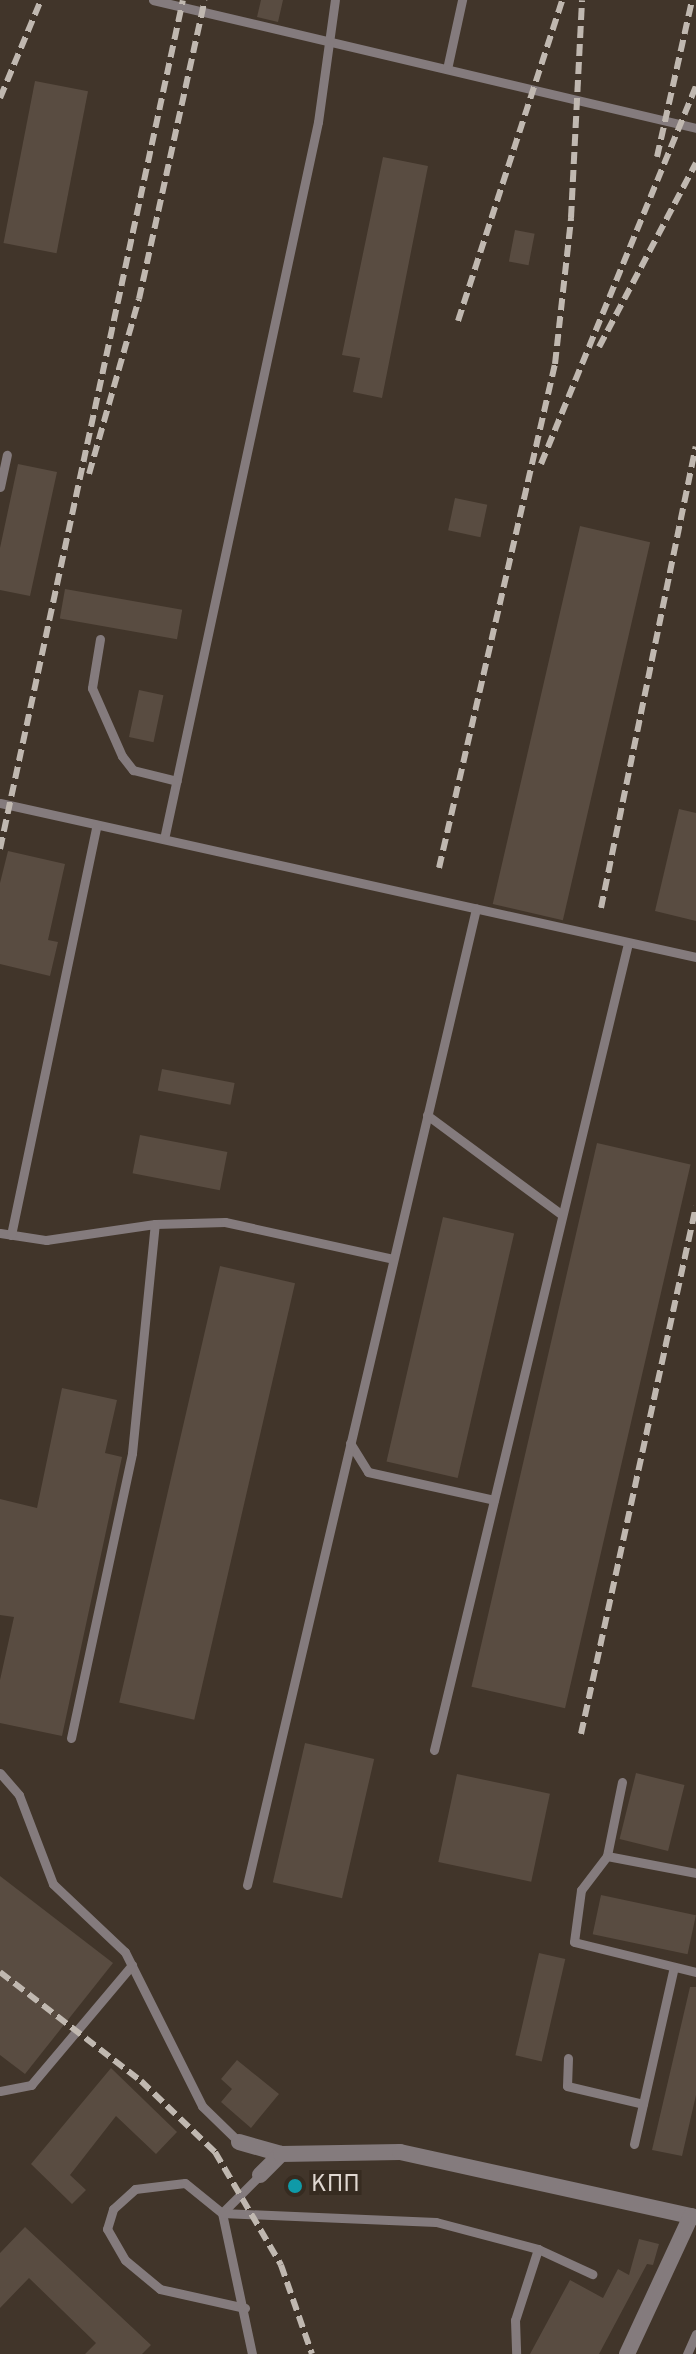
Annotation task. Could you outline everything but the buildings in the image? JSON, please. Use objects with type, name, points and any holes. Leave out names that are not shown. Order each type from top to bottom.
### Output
[{"type":"street","points":[[239,2142],[281,2154],[400,2152],[694,2217],[627,2354]]},
{"type":"street","points":[[260,2175],[281,2154]]},
{"type":"lane","points":[[153,0],[696,128]]},
{"type":"lane","points":[[164,839],[318,122],[326,40],[335,0]]},
{"type":"lane","points":[[447,69],[462,0]]},
{"type":"lane","points":[[0,487],[7,455]]},
{"type":"lane","points":[[100,639],[92,688],[122,756],[133,770],[177,781]]},
{"type":"lane","points":[[0,803],[696,957]]},
{"type":"lane","points":[[11,1235],[97,825]]},
{"type":"lane","points":[[247,1885],[476,909]]},
{"type":"lane","points":[[434,1750],[628,943]]},
{"type":"lane","points":[[427,1115],[562,1215]]},
{"type":"lane","points":[[0,1233],[46,1240],[155,1224],[225,1222],[393,1259]]},
{"type":"lane","points":[[71,1738],[132,1453],[155,1224]]},
{"type":"lane","points":[[350,1443],[368,1472],[494,1500]]},
{"type":"lane","points":[[0,1773],[19,1795],[53,1884],[132,1965],[202,2106],[239,2142]]},
{"type":"lane","points":[[622,1782],[607,1856],[581,1890],[574,1942],[696,1972]]},
{"type":"lane","points":[[607,1856],[696,1873]]},
{"type":"lane","points":[[0,2091],[31,2085],[132,1965]]},
{"type":"lane","points":[[634,2144],[674,1967]]},
{"type":"lane","points":[[568,2058],[567,2086],[643,2104]]},
{"type":"lane","points":[[222,2213],[260,2175]]},
{"type":"lane","points":[[245,2308],[160,2289],[125,2260],[107,2229],[121,2200],[151,2183],[185,2183],[210,2197],[222,2213],[245,2308],[252,2354]]},
{"type":"lane","points":[[222,2213],[436,2222],[538,2249],[592,2274]]},
{"type":"lane","points":[[516,2354],[515,2320],[538,2249]]},
{"type":"lane","points":[[687,2354],[696,2334]]},
{"type":"railway","points":[[0,98],[41,0]]},
{"type":"railway","points":[[0,849],[183,0]]},
{"type":"railway","points":[[89,474],[139,299],[205,0]]},
{"type":"railway","points":[[458,321],[562,0]]},
{"type":"railway","points":[[439,868],[555,364],[571,218],[582,0]]},
{"type":"railway","points":[[657,157],[692,0]]},
{"type":"railway","points":[[541,464],[696,87]]},
{"type":"railway","points":[[599,347],[696,163]]},
{"type":"railway","points":[[601,908],[696,447]]},
{"type":"railway","points":[[581,1734],[696,1206]]},
{"type":"railway","points":[[0,1972],[141,2081],[215,2152],[281,2265],[312,2354]]},
{"type":"place","name":"КПП","points":[[295,2186]]}]
